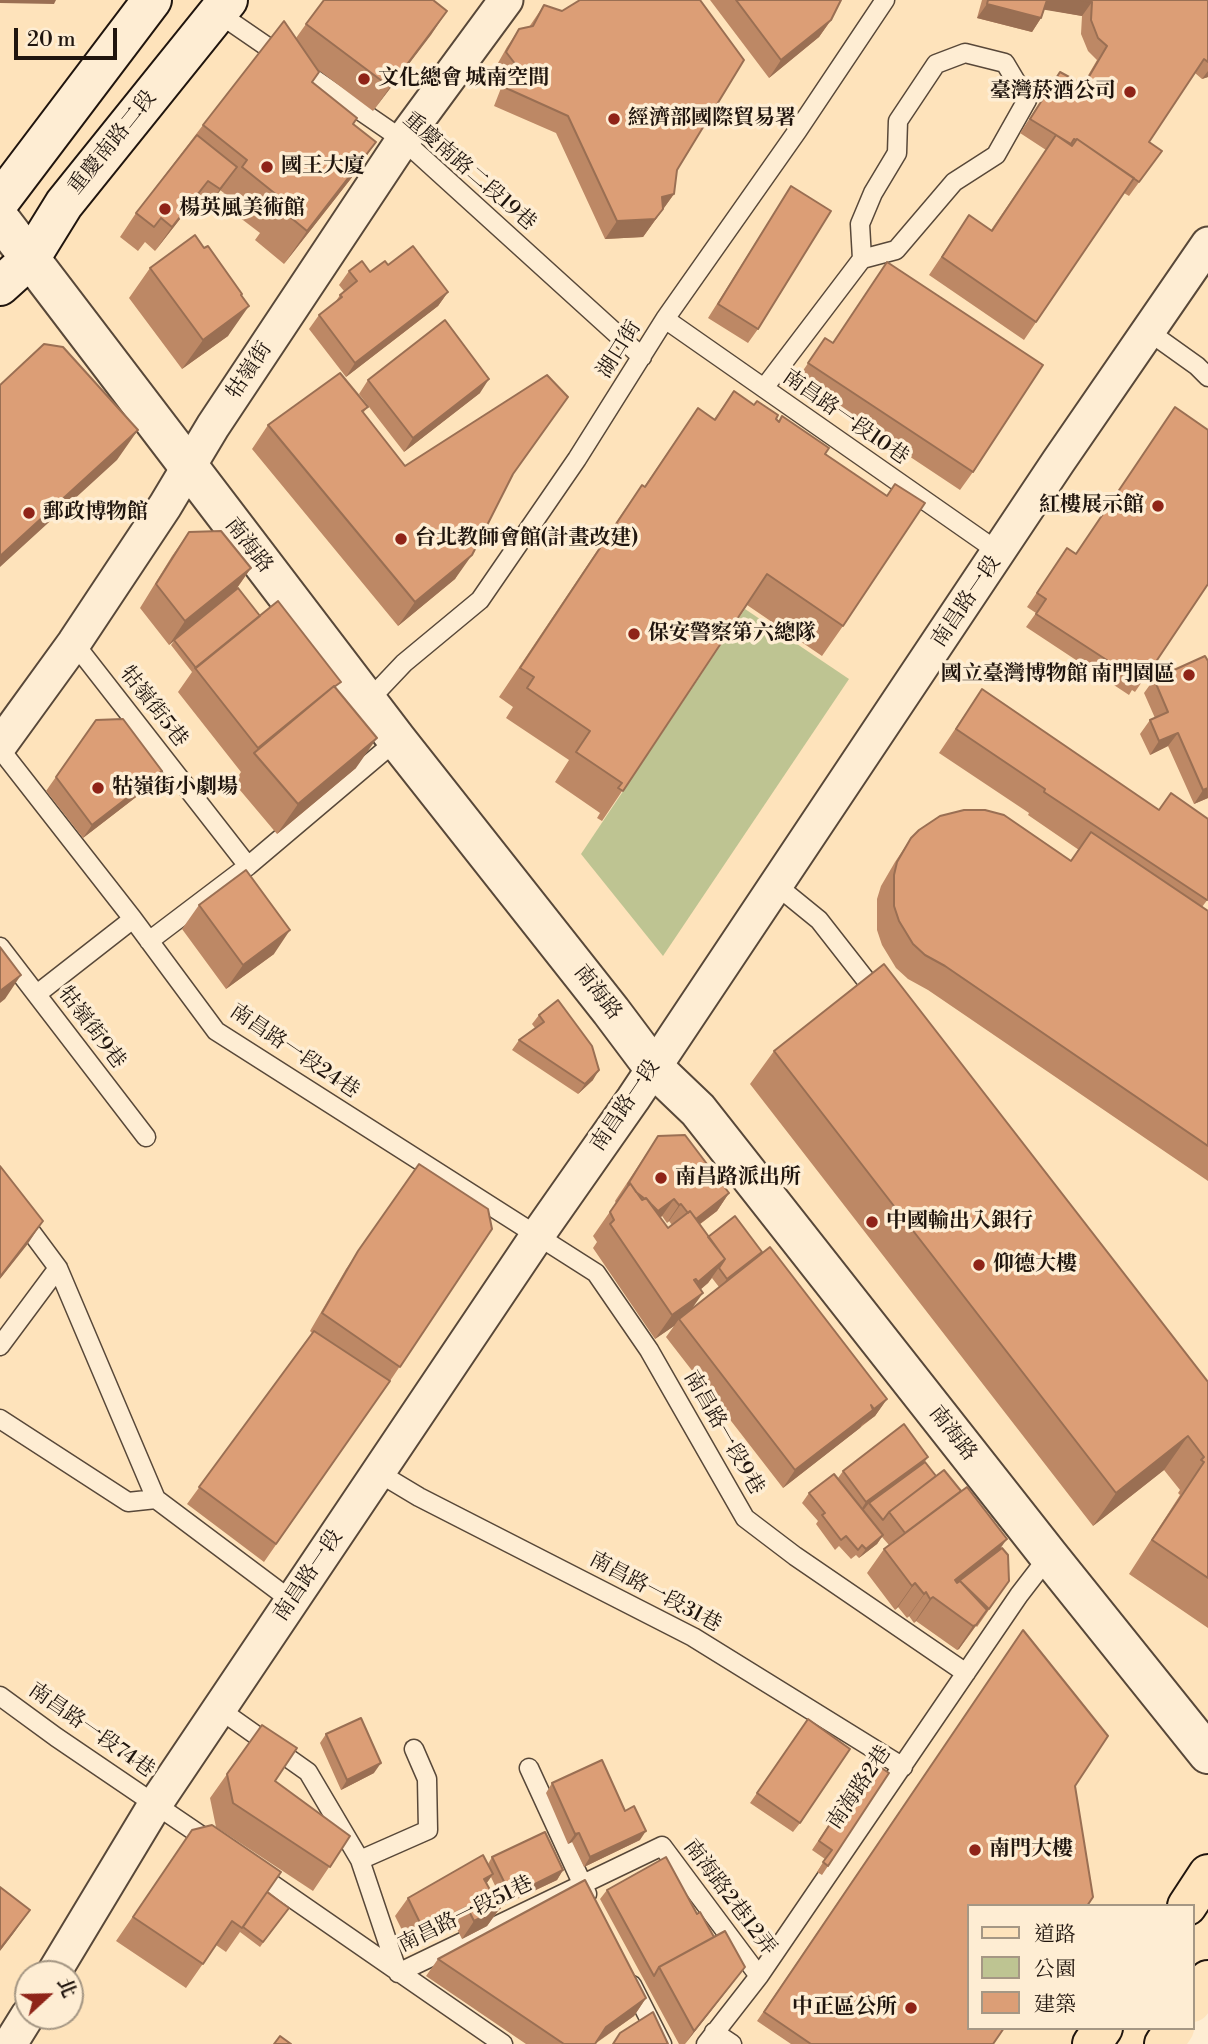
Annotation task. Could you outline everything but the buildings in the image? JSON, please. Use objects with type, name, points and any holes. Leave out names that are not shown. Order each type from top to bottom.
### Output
[{"type":"main road","points":[[1188,1904],[1208,1874]]},
{"type":"street","points":[[0,201],[152,0]]},
{"type":"street","name":"牯嶺街","points":[[0,747],[74,643],[403,140],[506,0]]},
{"type":"street","name":"重慶南路二段","points":[[0,286],[30,258],[64,204],[223,6]]},
{"type":"street","name":"南海路","points":[[0,219],[397,740],[653,1067],[698,1110],[1208,1754]]},
{"type":"street","name":"南昌路一段","points":[[61,1960],[156,1803],[1000,553],[1058,462],[1208,244]]},
{"type":"street","points":[[1194,2029],[1199,1993]]},
{"type":"lane","name":"湖口街","points":[[368,701],[404,663],[480,600],[577,459],[665,319],[798,130],[882,1]]},
{"type":"lane","name":"重慶南路二段19巷","points":[[223,6],[403,140],[642,357]]},
{"type":"lane","points":[[764,388],[862,259],[896,250],[954,182],[996,155],[1027,100],[1005,63],[965,53],[936,64],[898,121],[897,153],[873,192],[860,224],[862,259]]},
{"type":"lane","name":"南昌路一段10巷","points":[[665,319],[1000,553]]},
{"type":"lane","points":[[1148,331],[1208,377]]},
{"type":"lane","name":"牯嶺街5巷","points":[[74,643],[248,866]]},
{"type":"lane","points":[[149,941],[248,866],[397,740]]},
{"type":"lane","name":"南昌路一段24巷","points":[[0,747],[216,1031],[537,1236]]},
{"type":"lane","points":[[776,886],[819,919],[887,1006]]},
{"type":"lane","points":[[37,994],[132,919]]},
{"type":"lane","name":"牯嶺街9巷","points":[[0,947],[146,1137]]},
{"type":"lane","points":[[0,1190],[58,1268],[156,1499],[292,1601]]},
{"type":"lane","name":"南昌路一段9巷","points":[[537,1236],[596,1273],[649,1350],[745,1518],[795,1556],[966,1673]]},
{"type":"lane","points":[[0,1346],[58,1268]]},
{"type":"lane","points":[[0,1419],[128,1502],[156,1499]]},
{"type":"lane","name":"南昌路一段31巷","points":[[379,1473],[419,1497],[694,1637],[903,1767]]},
{"type":"lane","name":"南海路2巷","points":[[710,2038],[759,1976],[1019,1595],[1049,1556]]},
{"type":"lane","name":"南昌路一段74巷","points":[[0,1696],[503,2044]]},
{"type":"lane","name":"南昌路一段51巷","points":[[219,1709],[308,1772],[360,1860],[398,1973],[663,1846]]},
{"type":"lane","points":[[360,1860],[428,1830],[427,1779],[414,1749]]},
{"type":"lane","points":[[529,1768],[594,1908]]},
{"type":"lane","name":"南海路2巷12弄","points":[[663,1846],[759,1976]]},
{"type":"lane","points":[[625,1970],[662,2044]]},
{"type":"lane","points":[[710,2038],[732,2044]]},
{"type":"green space","points":[[745,609],[849,679],[663,956],[581,854]]},
{"type":"place","name":"文化總會 城南空間","points":[[364,79]]},
{"type":"place","name":"臺灣菸酒公司","points":[[1130,92]]},
{"type":"place","name":"經濟部國際貿易署","points":[[614,119]]},
{"type":"place","name":"國王大廈","points":[[267,167]]},
{"type":"place","name":"楊英風美術館","points":[[165,209]]},
{"type":"place","name":"紅樓展示館","points":[[1158,506]]},
{"type":"place","name":"郵政博物館","points":[[29,513]]},
{"type":"place","name":"台北教師會館(計畫改建)","points":[[401,539]]},
{"type":"place","name":"保安警察第六總隊","points":[[634,634]]},
{"type":"place","name":"國立臺灣博物館 南門園區","points":[[1189,675]]},
{"type":"place","name":"牯嶺街小劇場","points":[[98,788]]},
{"type":"place","name":"南昌路派出所","points":[[661,1178]]},
{"type":"place","name":"中國輸出入銀行","points":[[872,1222]]},
{"type":"place","name":"仰德大樓","points":[[979,1265]]},
{"type":"place","name":"南門大樓","points":[[975,1850]]},
{"type":"place","name":"中正區公所","points":[[911,2008]]}]
